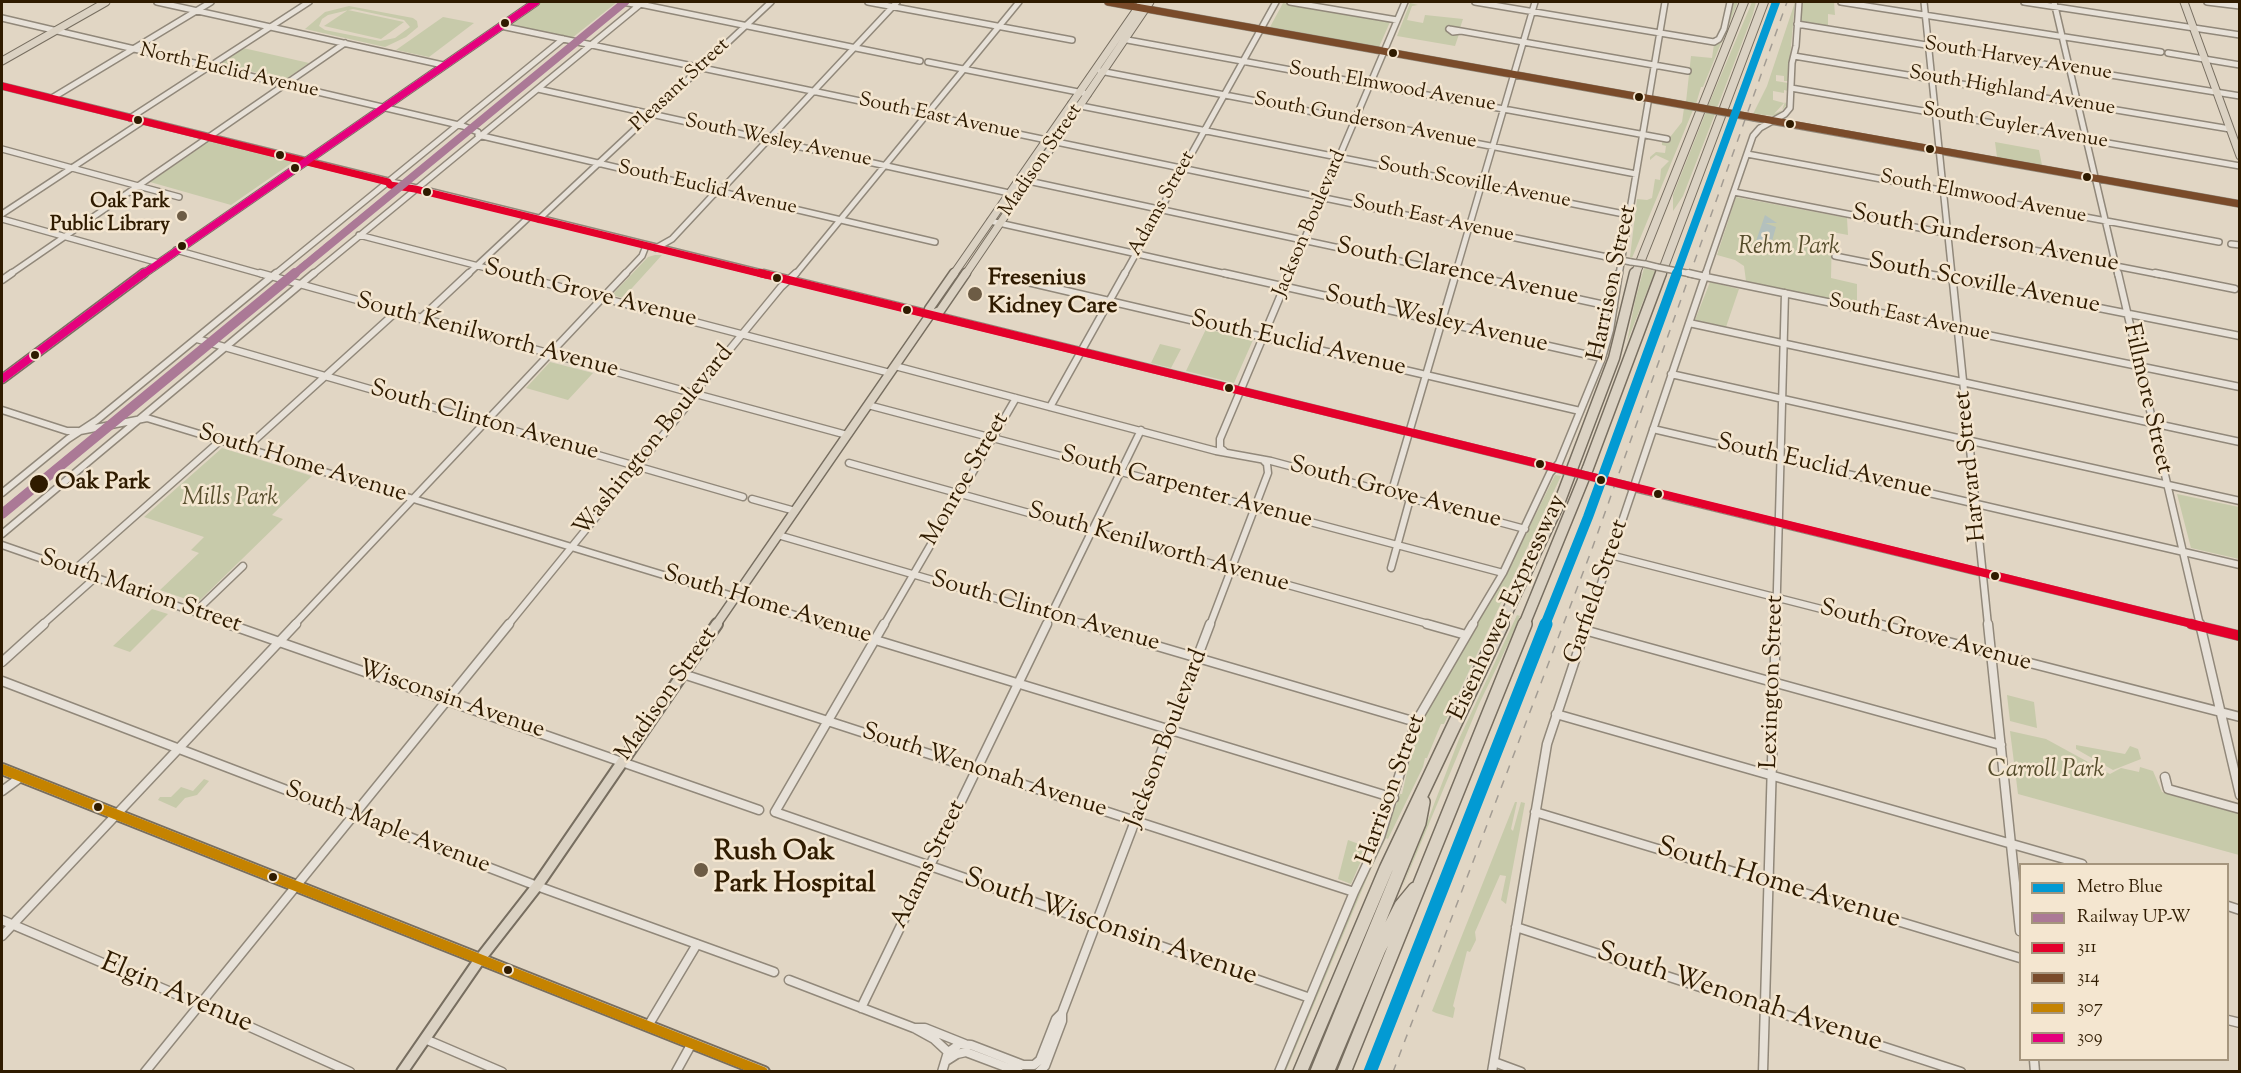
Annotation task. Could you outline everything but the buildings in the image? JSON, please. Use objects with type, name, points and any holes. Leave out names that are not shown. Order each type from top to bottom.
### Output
[{"type":"highway","name":"Eisenhower Expressway","points":[[1300,1071],[1386,869],[1558,506],[1614,358],[1636,269],[1744,2]]},
{"type":"highway","name":"Eisenhower Expressway","points":[[1344,1071],[1588,468],[1764,2]]},
{"type":"highway","points":[[1317,1071],[1419,823],[1428,782]]},
{"type":"highway","points":[[1327,1071],[1379,949],[1401,906],[1422,880]]},
{"type":"main road","points":[[2,61],[106,2]]},
{"type":"main road","points":[[2,379],[5,372],[176,250],[536,2]]},
{"type":"main road","name":"Madison Street","points":[[930,315],[929,309],[1094,70],[1142,6],[1150,2]]},
{"type":"main road","points":[[2184,2],[2240,156]]},
{"type":"main road","name":"Madison Street","points":[[402,1071],[480,959],[537,886],[930,315],[940,311],[1125,39],[1142,6]]},
{"type":"main road","points":[[2,769],[764,1071]]},
{"type":"street","points":[[157,2],[443,65]]},
{"type":"street","points":[[52,98],[211,2]]},
{"type":"street","points":[[130,118],[309,2]]},
{"type":"street","points":[[622,2],[642,3]]},
{"type":"street","points":[[630,2],[920,61]]},
{"type":"street","name":"Pleasant Street","points":[[539,219],[771,2]]},
{"type":"street","points":[[868,2],[895,4],[1072,40]]},
{"type":"street","name":"Washington Boulevard","points":[[145,1071],[638,466],[742,334],[841,220],[1019,2]]},
{"type":"street","points":[[1108,2],[1142,6],[2240,204]]},
{"type":"street","name":"Adams Street","points":[[1050,406],[1276,2]]},
{"type":"street","points":[[1290,2],[1397,20]]},
{"type":"street","name":"Jackson Boulevard","points":[[1222,449],[1220,439],[1405,2]]},
{"type":"street","points":[[1475,2],[1717,42],[1727,21],[1730,2]]},
{"type":"street","points":[[1391,494],[1535,2]]},
{"type":"street","name":"Harrison Street","points":[[1279,1071],[1354,892],[1380,837],[1416,722],[1503,573],[1550,473],[1559,463],[1602,358],[1614,307],[1663,2]]},
{"type":"street","name":"Garfield Street","points":[[1493,1067],[1547,744],[1631,487],[1747,154],[1756,131],[1789,110],[1799,2]]},
{"type":"street","points":[[1841,2],[2161,52]]},
{"type":"street","name":"Harvard Street","points":[[1924,2],[2019,921]]},
{"type":"street","points":[[2024,2],[2054,4],[2240,35]]},
{"type":"street","points":[[2207,2],[2240,6]]},
{"type":"street","points":[[2,534],[479,135],[642,3]]},
{"type":"street","points":[[642,256],[660,249],[672,239],[895,4]]},
{"type":"street","name":"Fillmore Street","points":[[2054,4],[2240,795]]},
{"type":"street","name":"North Euclid Avenue","points":[[2,18],[457,125],[479,135]]},
{"type":"street","name":"South Harvey Avenue","points":[[1797,24],[2240,96]]},
{"type":"street","name":"South East Avenue","points":[[501,26],[2240,387]]},
{"type":"street","points":[[1461,31],[1688,71]]},
{"type":"street","name":"South Elmwood Avenue","points":[[1117,38],[1667,139]]},
{"type":"street","points":[[2,493],[197,339],[563,39]]},
{"type":"street","points":[[2,280],[345,43]]},
{"type":"street","points":[[2168,53],[2240,65]]},
{"type":"street","name":"South Highland Avenue","points":[[1794,56],[2230,129]]},
{"type":"street","points":[[928,62],[1088,93]]},
{"type":"street","name":"South Gunderson Avenue","points":[[1094,70],[1636,174]]},
{"type":"street","points":[[2,86],[388,182],[399,187],[539,219],[2240,636]]},
{"type":"street","name":"South Wesley Avenue","points":[[538,88],[1018,195]]},
{"type":"street","name":"South Cuyler Avenue","points":[[1791,88],[2240,166]]},
{"type":"street","name":"South Scoville Avenue","points":[[1071,104],[1629,215]]},
{"type":"street","points":[[2,214],[142,121]]},
{"type":"street","name":"South Euclid Avenue","points":[[479,135],[935,242]]},
{"type":"street","points":[[2,149],[179,196]]},
{"type":"street","name":"South Elmwood Avenue","points":[[1747,154],[2219,242]]},
{"type":"street","name":"South Clarence Avenue","points":[[1018,179],[1614,307]]},
{"type":"street","name":"South Gunderson Avenue","points":[[1734,192],[2235,289]]},
{"type":"street","points":[[420,319],[529,217]]},
{"type":"street","points":[[2,219],[159,263]]},
{"type":"street","name":"South Wesley Avenue","points":[[990,221],[1602,358]]},
{"type":"street","name":"South Grove Avenue","points":[[359,235],[742,334],[1050,406],[1216,451],[1222,449],[1266,463],[1525,529]]},
{"type":"street","points":[[2231,244],[2240,245]]},
{"type":"street","points":[[2,936],[603,298],[642,256],[646,246]]},
{"type":"street","name":"South Kenilworth Avenue","points":[[176,250],[273,280],[299,285],[685,393],[847,435]]},
{"type":"street","name":"South Scoville Avenue","points":[[1835,256],[2240,336]]},
{"type":"street","name":"South Euclid Avenue","points":[[1015,279],[1580,411]]},
{"type":"street","name":"Lexington Street","points":[[1763,1071],[1785,293]]},
{"type":"street","points":[[246,448],[396,312]]},
{"type":"street","points":[[1689,323],[2240,442]]},
{"type":"street","name":"South Clinton Avenue","points":[[197,339],[199,342],[224,347],[743,497]]},
{"type":"street","points":[[1671,374],[2240,501]]},
{"type":"street","name":"Monroe Street","points":[[774,812],[1016,398]]},
{"type":"street","name":"South Carpenter Avenue","points":[[868,405],[1503,573]]},
{"type":"street","points":[[2,410],[66,432],[80,431]]},
{"type":"street","name":"South Home Avenue","points":[[80,431],[124,425],[147,418],[1394,798]]},
{"type":"street","name":"South Euclid Avenue","points":[[1653,429],[2240,565]]},
{"type":"street","name":"Adams Street","points":[[861,1008],[1141,430]]},
{"type":"street","points":[[74,570],[220,440]]},
{"type":"street","name":"South Kenilworth Avenue","points":[[849,463],[1466,635]]},
{"type":"street","name":"Jackson Boulevard","points":[[1043,1067],[1269,470],[1266,463]]},
{"type":"street","points":[[1391,568],[1410,499]]},
{"type":"street","points":[[752,500],[795,511]]},
{"type":"street","name":"South Clinton Avenue","points":[[778,535],[1416,722]]},
{"type":"street","name":"South Marion Street","points":[[2,544],[279,642]]},
{"type":"street","name":"South Grove Avenue","points":[[1610,555],[2240,717]]},
{"type":"street","points":[[195,612],[243,566]]},
{"type":"street","points":[[2,662],[96,577]]},
{"type":"street","points":[[1584,630],[2001,745]]},
{"type":"street","name":"Wisconsin Avenue","points":[[279,642],[623,761]]},
{"type":"street","name":"South Wenonah Avenue","points":[[683,674],[1354,892]]},
{"type":"street","name":"South Maple Avenue","points":[[2,681],[537,886],[774,972]]},
{"type":"street","points":[[1556,714],[2078,863]]},
{"type":"street","points":[[623,761],[759,810]]},
{"type":"street","points":[[2,790],[21,777]]},
{"type":"street","points":[[2165,777],[2168,789],[2240,809]]},
{"type":"street","name":"South Wisconsin Avenue","points":[[774,812],[1310,999]]},
{"type":"street","name":"South Home Avenue","points":[[1535,812],[2019,958]]},
{"type":"street","name":"Elgin Avenue","points":[[2,920],[350,1071]]},
{"type":"street","name":"South Wenonah Avenue","points":[[1516,927],[1961,1071]]},
{"type":"street","points":[[648,1026],[697,944]]},
{"type":"street","points":[[789,980],[914,1028],[934,1039],[950,1056]]},
{"type":"street","points":[[914,1028],[925,1028],[1023,1065],[1043,1067]]},
{"type":"street","points":[[425,1039],[502,1071]]},
{"type":"street","points":[[676,1071],[692,1043]]},
{"type":"street","points":[[942,1071],[955,1046],[966,1044]]},
{"type":"street","points":[[950,1056],[972,1053],[1019,1071]]},
{"type":"street","points":[[1493,1067],[1521,1071]]},
{"type":"green space","points":[[541,2],[617,2],[572,38],[509,26]]},
{"type":"green space","points":[[1731,2],[1738,2],[1703,87],[1701,87],[1696,104],[1686,102],[1691,56],[1712,58],[1714,44],[1721,41],[1727,27]]},
{"type":"green space","points":[[1752,2],[1756,2],[1753,14],[1717,108],[1708,106]]},
{"type":"green space","points":[[1795,2],[1788,81],[1784,81],[1784,76],[1776,75],[1776,81],[1788,83],[1788,91],[1784,90],[1784,93],[1773,91],[1773,100],[1784,103],[1774,114],[1782,110],[1776,116],[1753,114],[1767,86]]},
{"type":"green space","points":[[1801,2],[1834,2],[1835,15],[1828,14],[1828,26],[1798,22]]},
{"type":"green space","points":[[1283,3],[1390,22],[1379,47],[1270,27]]},
{"type":"green space","points":[[1410,3],[1418,5],[1412,6],[1407,20],[1423,23],[1425,15],[1463,19],[1460,28],[1451,26],[1447,29],[1450,33],[1459,34],[1455,46],[1397,36]]},
{"type":"green space","points":[[349,6],[413,18],[417,21],[418,27],[406,37],[385,47],[305,29],[325,12]],"holes":[[[353,9],[404,20],[410,27],[395,38],[380,41],[325,30],[319,26],[322,19],[328,15]]]},
{"type":"green space","points":[[348,10],[404,22],[381,39],[324,26]]},
{"type":"green space","points":[[443,17],[474,23],[429,57],[396,50]]},
{"type":"green space","points":[[243,48],[309,63],[286,79],[218,64]]},
{"type":"green space","points":[[1684,108],[1693,110],[1632,258],[1630,257],[1637,199],[1652,198],[1655,179],[1660,180],[1661,169],[1669,161],[1656,155],[1650,160],[1650,157],[1656,152],[1665,153],[1666,146],[1662,145],[1662,142],[1667,141],[1682,122]]},
{"type":"green space","points":[[1706,112],[1715,114],[1683,196],[1673,211],[1673,195]]},
{"type":"green space","points":[[210,141],[293,162],[231,205],[150,182]]},
{"type":"green space","points":[[1995,142],[2039,150],[2042,165],[1997,157]]},
{"type":"green space","name":"Rehm Park","points":[[1736,197],[1847,218],[1848,235],[1832,232],[1831,278],[1857,284],[1857,305],[1746,281],[1744,266],[1735,260],[1717,255]]},
{"type":"green space","points":[[662,255],[623,298],[612,295],[648,257]]},
{"type":"green space","points":[[1644,268],[1655,271],[1627,342],[1635,301]]},
{"type":"green space","points":[[1710,282],[1739,289],[1726,327],[1695,320]]},
{"type":"green space","points":[[1206,329],[1253,340],[1234,383],[1186,371]]},
{"type":"green space","points":[[1160,344],[1181,349],[1171,368],[1151,363]]},
{"type":"green space","points":[[550,362],[593,373],[568,400],[526,388]]},
{"type":"green space","name":"Mills Park","points":[[222,448],[312,476],[272,515],[283,519],[197,603],[160,590],[199,553],[191,550],[204,537],[144,517]]},
{"type":"green space","points":[[1555,475],[1561,476],[1444,724],[1441,724],[1423,767],[1370,871],[1286,1071],[1283,1072],[1365,877],[1384,838],[1400,794],[1402,794],[1415,737],[1431,703],[1510,567]]},
{"type":"green space","points":[[2177,494],[2239,507],[2239,559],[2191,548]]},
{"type":"green space","points":[[152,609],[168,614],[130,652],[113,646]]},
{"type":"green space","points":[[1517,615],[1520,616],[1479,704],[1400,893],[1459,739]]},
{"type":"green space","points":[[2007,695],[2034,702],[2037,728],[2010,721]]},
{"type":"green space","name":"Carroll Park","points":[[2010,731],[2046,739],[2110,774],[2121,768],[2139,772],[2140,767],[2153,771],[2162,792],[2239,813],[2239,855],[2018,794]]},
{"type":"green space","points":[[2076,745],[2125,754],[2130,746],[2138,749],[2141,759],[2113,770],[2076,749]]},
{"type":"green space","points":[[204,779],[209,781],[197,795],[185,798],[176,808],[158,800],[160,797],[171,797],[181,787],[193,791]]},
{"type":"green space","points":[[1515,802],[1517,802],[1511,829],[1513,831],[1521,802],[1525,803],[1506,904],[1501,900],[1506,876],[1500,875],[1475,932],[1476,940],[1470,952],[1467,951],[1453,1006],[1455,1008],[1453,1018],[1436,1013],[1432,1011]]},
{"type":"green space","points":[[1348,840],[1367,847],[1351,884],[1338,879]]},
{"type":"shaded area","points":[[1765,215],[1777,223],[1765,223],[1776,227],[1770,248],[1755,244]]},
{"type":"railway","points":[[2,509],[622,2]]},
{"type":"railway","points":[[1393,1072],[1592,549],[1787,2]]},
{"type":"metro line","name":"Blue","points":[[1370,1072],[1588,517],[1776,2]]},
{"type":"rail line","name":"UP-W","points":[[2,514],[625,2]]},
{"type":"transit line","name":"309","points":[[2,379],[176,250],[536,2]]},
{"type":"transit line","name":"314","points":[[1108,2],[2240,204]]},
{"type":"transit line","name":"311","points":[[2,86],[388,182],[390,185],[415,189],[2240,636]]},
{"type":"transit line","name":"307","points":[[2,769],[763,1072]]},
{"type":"place","name":"Oak Park Public Library","points":[[182,216]]},
{"type":"place","name":"Fresenius Kidney Care","points":[[975,294]]},
{"type":"place","name":"Oak Park","points":[[39,484]]},
{"type":"place","name":"Rush Oak Park Hospital","points":[[701,870]]}]
